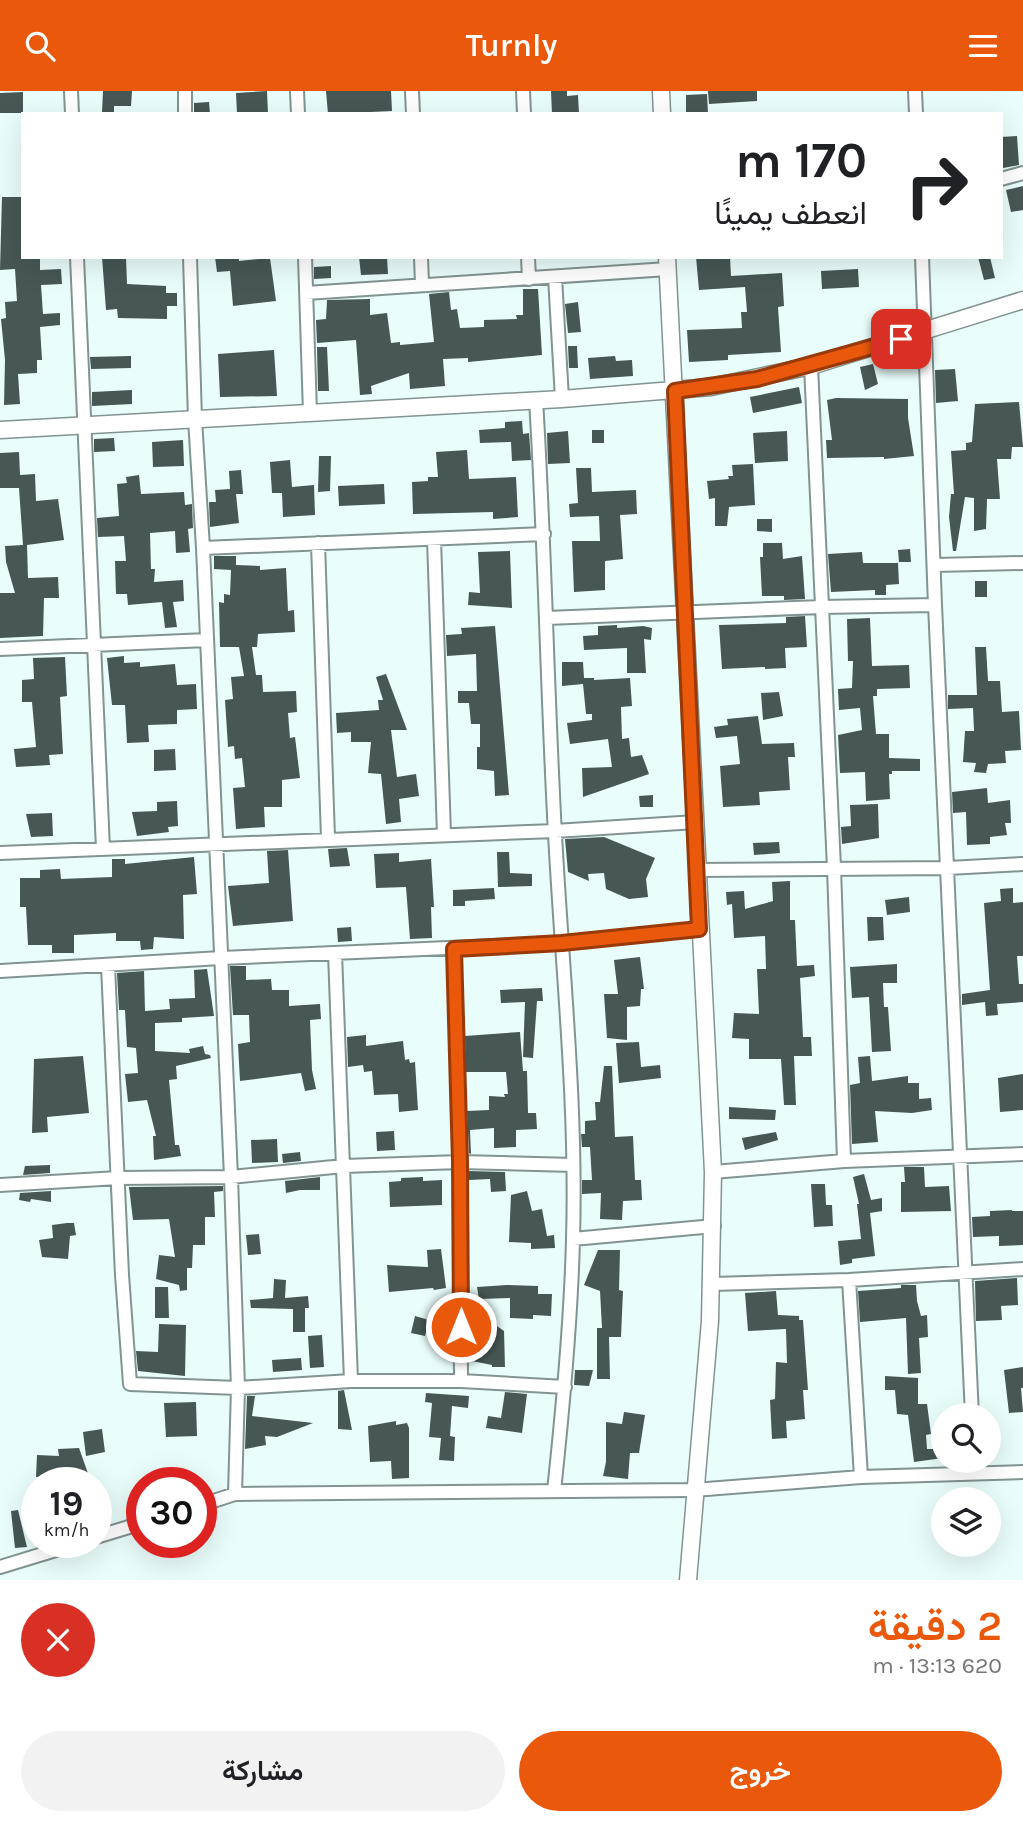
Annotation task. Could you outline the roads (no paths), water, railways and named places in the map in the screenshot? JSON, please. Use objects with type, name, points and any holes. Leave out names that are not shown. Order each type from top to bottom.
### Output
[{"type":"street","points":[[71,91],[72,112]]},
{"type":"street","points":[[185,91],[186,112]]},
{"type":"street","points":[[297,91],[298,112]]},
{"type":"street","points":[[412,91],[413,112]]},
{"type":"street","points":[[523,91],[524,112]]},
{"type":"street","points":[[661,91],[662,112]]},
{"type":"street","points":[[915,91],[916,112]]},
{"type":"street","points":[[1003,178],[1023,173]]},
{"type":"street","points":[[77,259],[103,849]]},
{"type":"street","points":[[190,259],[195,419],[231,1177],[237,1388],[235,1495]]},
{"type":"street","points":[[304,259],[310,413]]},
{"type":"street","points":[[421,259],[422,285]]},
{"type":"street","points":[[528,259],[529,279]]},
{"type":"street","points":[[922,259],[971,1403]]},
{"type":"street","points":[[306,293],[555,277],[668,263],[714,1226],[712,1284],[688,1580]]},
{"type":"street","points":[[555,277],[562,399]]},
{"type":"street","points":[[0,430],[675,391],[757,379],[811,366],[1023,300]]},
{"type":"street","points":[[811,366],[834,868],[844,1161]]},
{"type":"street","points":[[536,400],[573,1165],[573,1239],[565,1387],[554,1491]]},
{"type":"street","points":[[203,548],[544,534]]},
{"type":"street","points":[[434,539],[444,834]]},
{"type":"street","points":[[318,543],[328,838]]},
{"type":"street","points":[[935,565],[1023,563]]},
{"type":"street","points":[[547,618],[935,605]]},
{"type":"street","points":[[0,649],[207,640]]},
{"type":"street","points":[[0,853],[555,831],[696,822]]},
{"type":"street","points":[[697,870],[948,868],[1023,864]]},
{"type":"street","points":[[0,971],[562,943],[699,929]]},
{"type":"street","points":[[454,949],[460,1162],[461,1381]]},
{"type":"street","points":[[335,953],[351,1381]]},
{"type":"street","points":[[108,966],[130,1384],[237,1388],[351,1381],[461,1381],[565,1387]]},
{"type":"street","points":[[713,1172],[844,1161],[1023,1154]]},
{"type":"street","points":[[0,1185],[118,1178],[231,1177],[344,1166],[460,1162],[573,1165]]},
{"type":"street","points":[[573,1239],[714,1226]]},
{"type":"street","points":[[712,1284],[849,1280],[1023,1269]]},
{"type":"street","points":[[849,1280],[861,1477]]},
{"type":"street","points":[[1001,1470],[1023,1472]]},
{"type":"street","points":[[217,1500],[235,1495],[694,1490],[931,1471]]},
{"type":"street","points":[[0,1567],[30,1558]]}]
